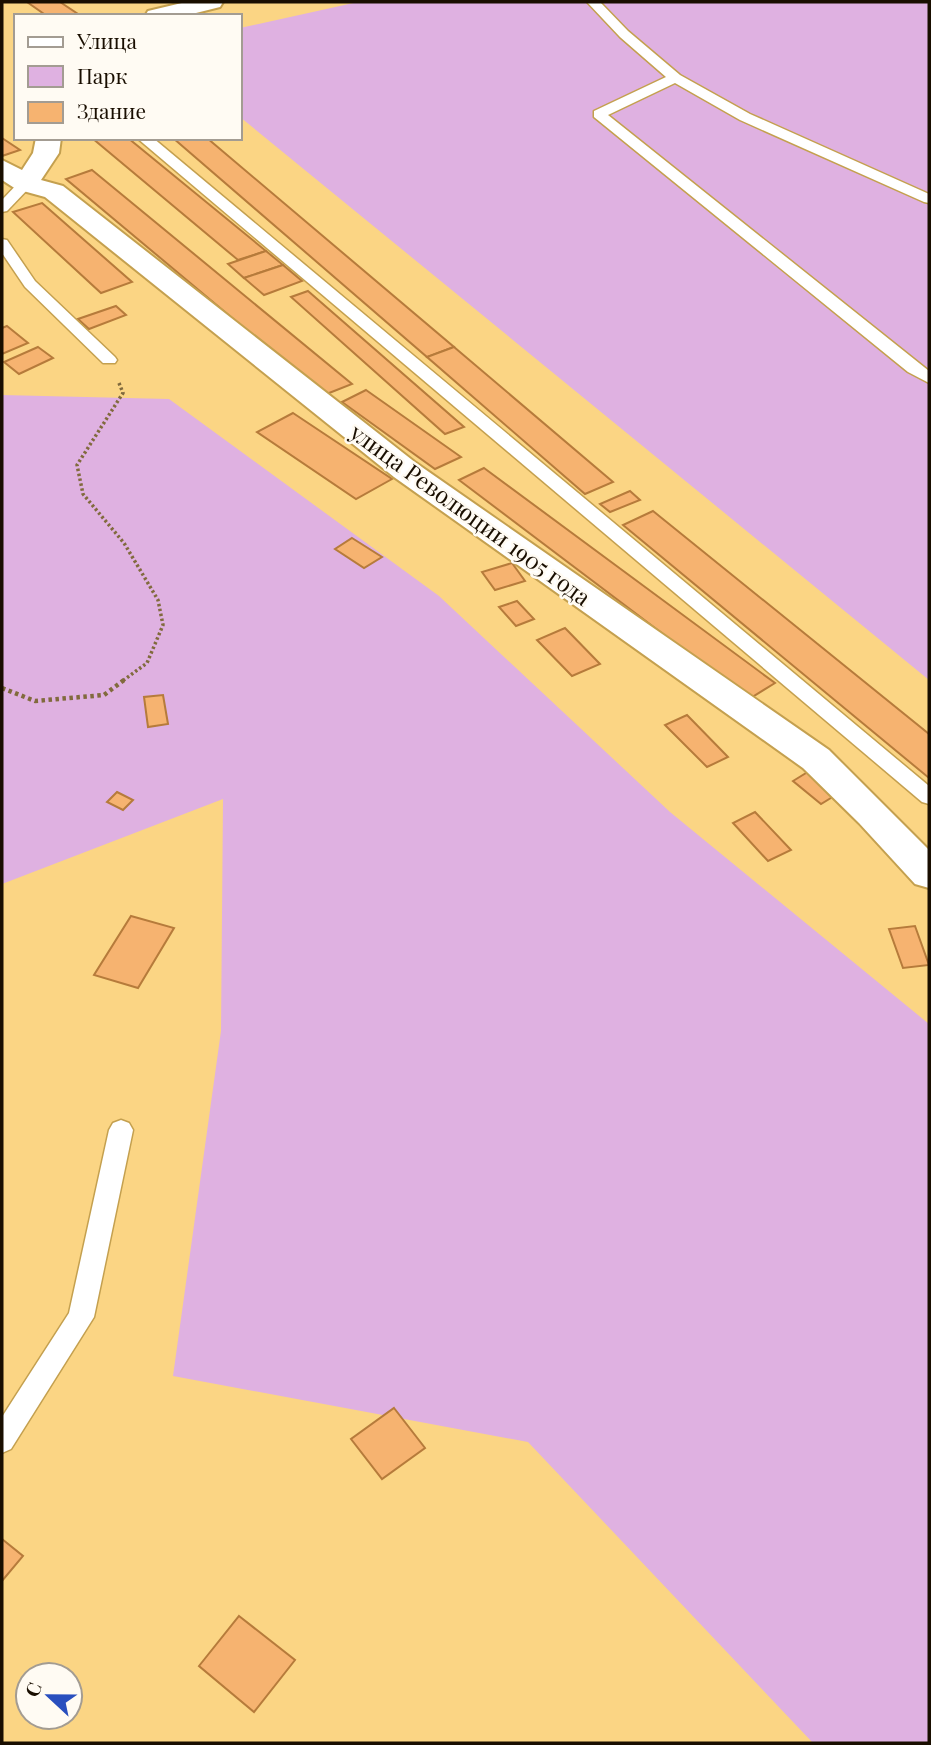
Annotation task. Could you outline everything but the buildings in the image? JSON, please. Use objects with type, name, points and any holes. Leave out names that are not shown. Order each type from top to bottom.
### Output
[{"type":"street","points":[[164,14],[212,2]]},
{"type":"street","points":[[13,176],[46,153],[49,140]]},
{"type":"street","name":"улица Революции 1905 года","points":[[13,176],[54,191],[405,470],[816,760],[872,813],[929,874]]},
{"type":"lane","points":[[593,2],[624,34],[675,78],[745,117],[859,166],[929,200]]},
{"type":"lane","points":[[675,78],[599,114],[929,378]]},
{"type":"lane","points":[[146,140],[929,797]]},
{"type":"lane","points":[[2,208],[13,176]]},
{"type":"lane","points":[[2,243],[30,284],[109,360]]},
{"type":"lane","points":[[2,1440],[82,1317],[121,1130]]},
{"type":"path","points":[[2,688],[35,701],[104,695],[147,663],[163,625],[158,600],[124,542],[83,494],[77,465],[123,393],[109,360]]},
{"type":"green space","points":[[358,2],[929,2],[929,680],[242,119],[242,28]]},
{"type":"green space","points":[[2,395],[169,399],[439,596],[670,812],[929,1024],[929,1743],[813,1743],[528,1442],[173,1376],[221,1031],[223,799],[2,884]]}]
